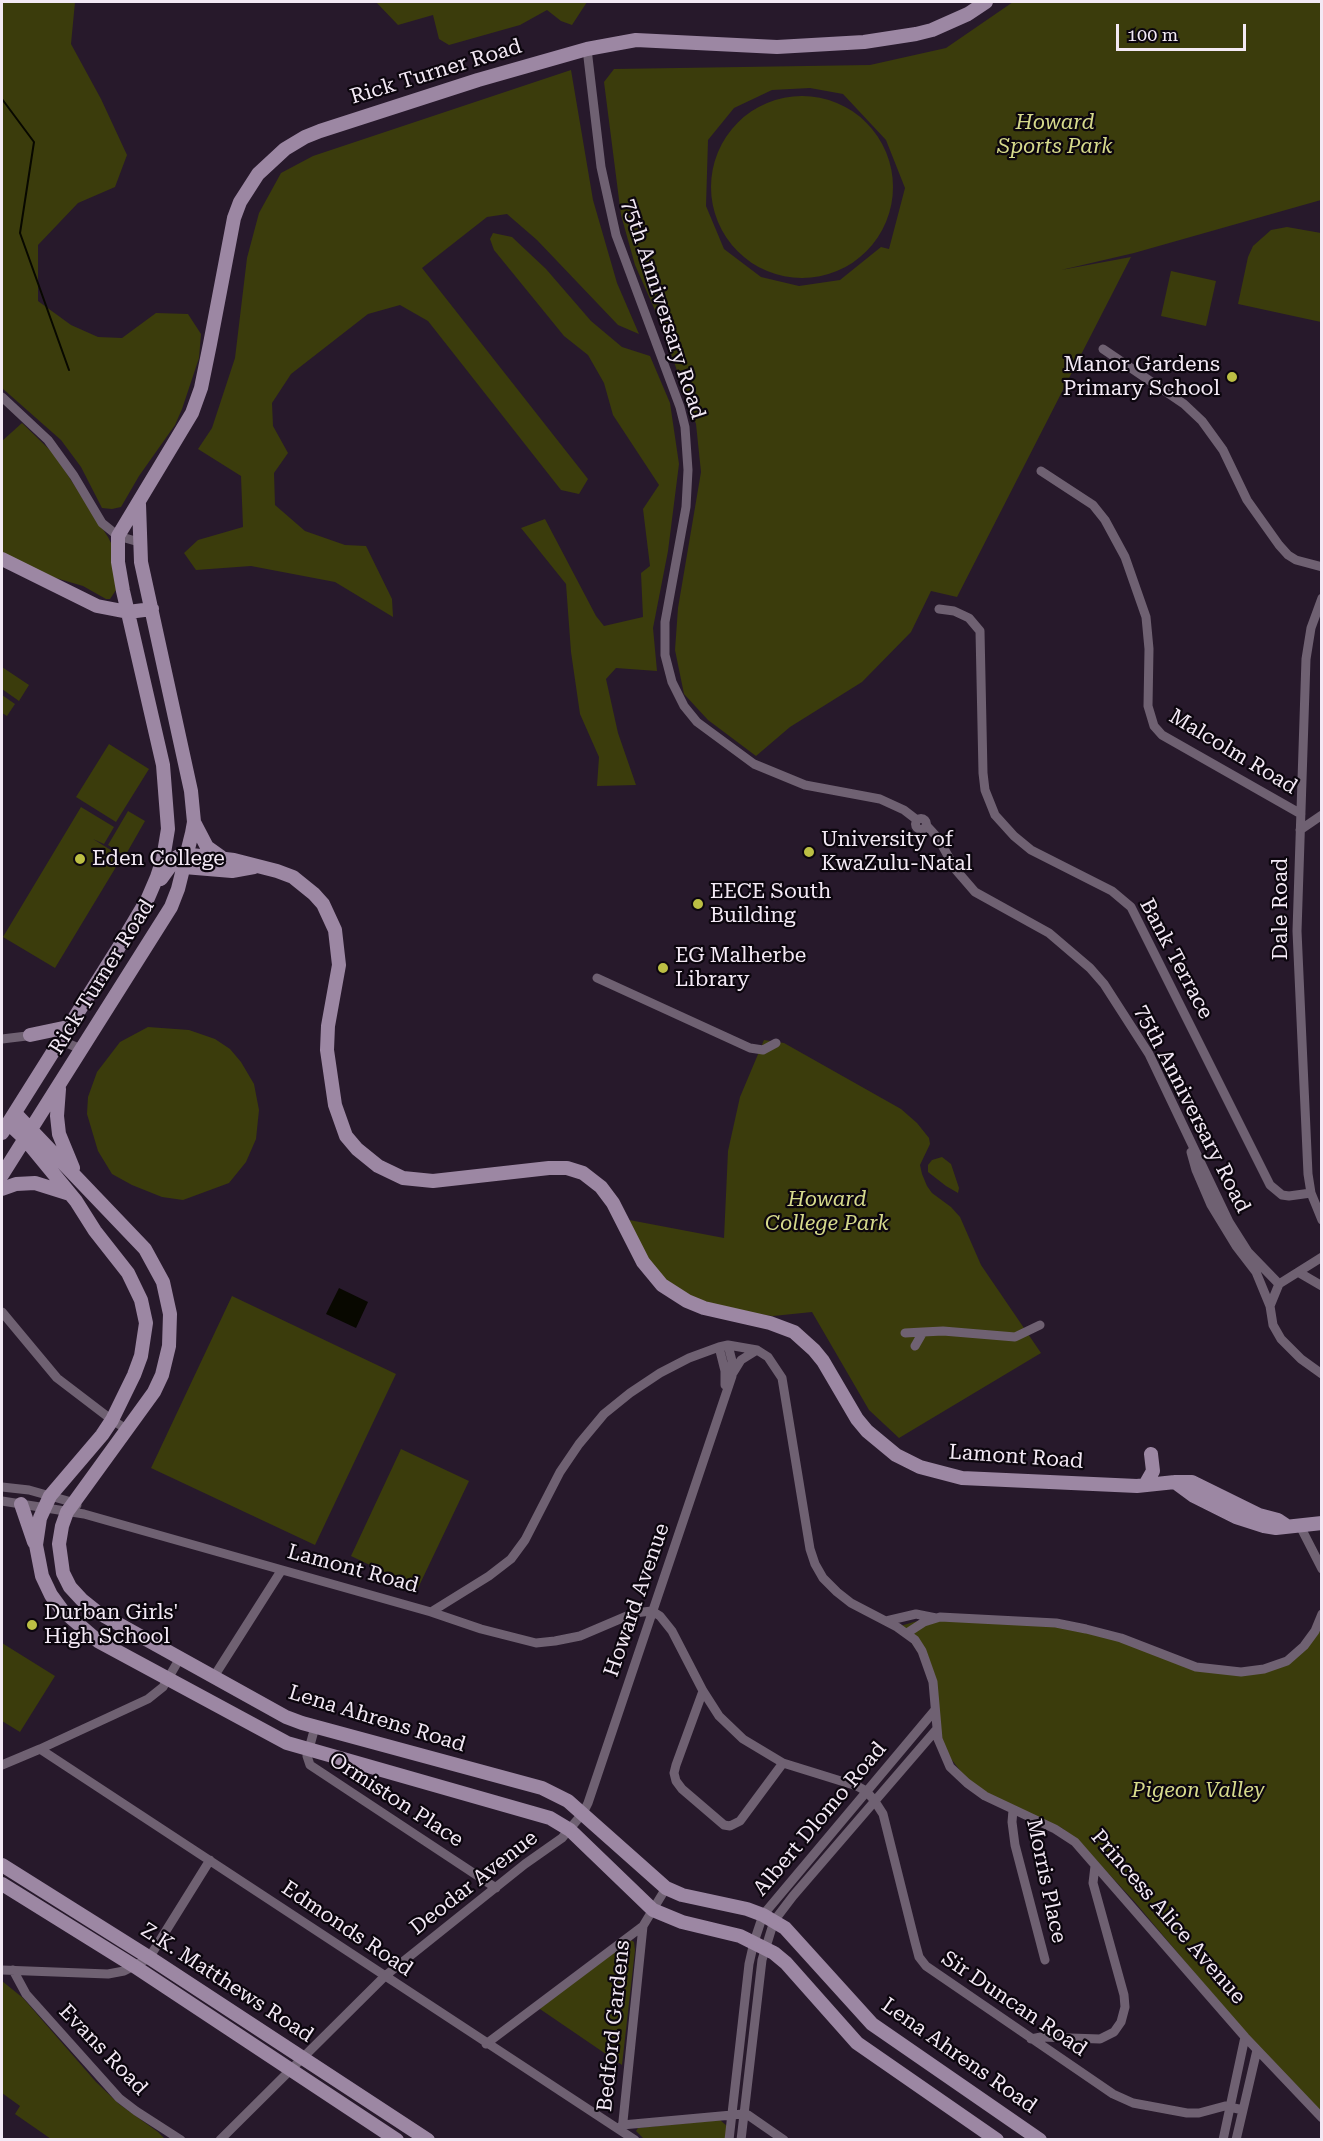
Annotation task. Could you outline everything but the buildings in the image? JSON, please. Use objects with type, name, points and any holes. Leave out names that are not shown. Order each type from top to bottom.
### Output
[{"type":"main road","name":"Rick Turner Road","points":[[8,1123],[148,898],[163,859],[168,829],[163,765],[118,562],[118,536],[192,413],[201,388],[234,218],[249,187],[271,160],[305,137],[333,126],[478,80],[587,49],[645,40],[760,47],[864,42],[932,30],[968,14],[986,2]]},
{"type":"main road","name":"Rick Turner Road","points":[[2,1175],[171,907],[194,822],[189,782],[141,562],[139,503]]},
{"type":"main road","points":[[2,559],[97,606],[128,612],[152,609]]},
{"type":"main road","points":[[194,822],[202,841],[223,858]]},
{"type":"main road","points":[[168,829],[183,859],[232,871],[256,867]]},
{"type":"main road","points":[[148,898],[183,859],[223,858],[256,867]]},
{"type":"main road","name":"Lamont Road","points":[[256,867],[293,877],[305,886],[323,904],[335,930],[339,965],[328,1026],[330,1077],[340,1122],[346,1136],[368,1159],[389,1173],[403,1178],[433,1181],[549,1168],[567,1168],[583,1173],[601,1187],[613,1203],[643,1262],[662,1285],[687,1301],[704,1308],[780,1326],[804,1340],[823,1361],[857,1419],[867,1431],[896,1455],[920,1467],[962,1478],[1141,1486],[1174,1482],[1193,1489]]},
{"type":"main road","points":[[30,1035],[68,1027]]},
{"type":"main road","points":[[60,1083],[57,1101],[60,1134],[66,1153],[80,1181]]},
{"type":"main road","name":"Lena Ahrens Road","points":[[8,1123],[28,1133],[80,1181],[145,1249],[154,1263],[165,1290],[170,1314],[169,1346],[162,1375],[154,1392],[71,1507],[62,1527],[59,1544],[63,1573],[70,1587],[97,1612],[286,1717],[315,1727],[542,1788],[568,1801],[666,1888],[682,1895],[747,1909],[769,1918],[793,1934],[872,2024],[1040,2139]]},
{"type":"main road","name":"Lena Ahrens Road","points":[[28,1133],[91,1224],[128,1272],[141,1300],[146,1323],[141,1356],[112,1420],[102,1436],[47,1502],[37,1533],[37,1552],[42,1576],[51,1595],[62,1610],[98,1641],[287,1743],[533,1811],[550,1818],[570,1830],[653,1910],[682,1922],[740,1936],[760,1945],[786,1963],[857,2043],[997,2139]]},
{"type":"main road","points":[[2,1189],[16,1184],[35,1183],[72,1195]]},
{"type":"main road","points":[[91,1224],[108,1210]]},
{"type":"main road","points":[[1141,1486],[1153,1471],[1151,1454]]},
{"type":"main road","name":"Lamont Road","points":[[1141,1486],[1144,1489],[1193,1489]]},
{"type":"main road","points":[[1193,1489],[1294,1526],[1322,1523]]},
{"type":"main road","points":[[21,1504],[37,1552]]},
{"type":"main road","points":[[437,1785],[444,1761]]},
{"type":"main road","name":"Z.K. Matthews Road","points":[[2,1865],[428,2139]]},
{"type":"main road","name":"Z.K. Matthews Road","points":[[2,1884],[134,1966],[390,2137]]},
{"type":"main road","points":[[857,2043],[872,2024]]},
{"type":"main road","points":[[980,2128],[993,2107]]},
{"type":"street","name":"75th Anniversary Road","points":[[587,49],[601,167],[616,235],[680,407],[685,427],[688,470],[686,507],[665,622],[665,656],[672,682],[684,706],[697,722],[754,764],[805,785],[880,799],[904,810],[917,820],[917,828],[925,827],[938,838],[956,870],[975,892],[1049,933],[1090,968],[1104,984],[1149,1054],[1229,1222],[1248,1252],[1279,1284]]},
{"type":"street","points":[[1103,349],[1184,404],[1202,421],[1223,450],[1247,500],[1279,545],[1296,560],[1322,567]]},
{"type":"street","points":[[2,397],[48,441],[74,476],[102,523],[118,536],[139,542]]},
{"type":"street","name":"Malcolm Road","points":[[1041,471],[1093,505],[1105,520],[1125,557],[1146,617],[1149,649],[1148,706],[1154,726],[1162,735],[1301,814]]},
{"type":"street","name":"Dale Road","points":[[1322,598],[1311,628],[1306,659],[1297,931],[1308,1174],[1311,1193],[1322,1220]]},
{"type":"street","name":"Bank Terrace","points":[[939,609],[954,611],[969,618],[980,631],[982,640],[983,773],[985,790],[995,814],[1014,836],[1031,850],[1112,891],[1131,907],[1270,1185],[1282,1195],[1311,1193]]},
{"type":"street","points":[[1300,830],[1322,815]]},
{"type":"street","points":[[597,978],[750,1048],[763,1050],[776,1043]]},
{"type":"street","points":[[2,1040],[30,1035],[45,1036],[81,1049]]},
{"type":"street","points":[[1186,1135],[1196,1170],[1211,1205],[1236,1246],[1256,1272],[1270,1306],[1273,1324],[1281,1339],[1301,1359],[1322,1374]]},
{"type":"street","points":[[1270,1306],[1279,1284],[1322,1257]]},
{"type":"street","points":[[1298,1272],[1322,1286]]},
{"type":"street","points":[[2,1312],[57,1377],[128,1430]]},
{"type":"street","points":[[905,1333],[943,1331],[1015,1337],[1040,1325]]},
{"type":"street","points":[[915,1346],[923,1332]]},
{"type":"street","points":[[723,1346],[757,1350]]},
{"type":"street","name":"Howard Avenue","points":[[723,1346],[732,1361],[732,1376]]},
{"type":"street","name":"Howard Avenue","points":[[723,1346],[724,1397]]},
{"type":"street","name":"Lamont Road","points":[[71,1507],[84,1514],[431,1612],[489,1576],[511,1559],[525,1540],[560,1472],[604,1414],[660,1373],[689,1358],[723,1346]]},
{"type":"street","name":"Howard Avenue","points":[[570,1830],[588,1803],[732,1376],[741,1360],[757,1350]]},
{"type":"street","name":"Princess Alice Avenue","points":[[757,1350],[768,1357],[782,1378],[810,1549],[815,1564],[822,1578],[851,1604],[886,1620],[915,1640],[922,1651],[933,1682],[936,1730],[942,1753],[950,1767],[985,1796],[1069,1837],[1245,2037],[1322,2118]]},
{"type":"street","points":[[2,1487],[29,1490],[47,1502]]},
{"type":"street","points":[[2,1501],[21,1504],[47,1502],[71,1507]]},
{"type":"street","points":[[1294,1526],[1322,1569]]},
{"type":"street","points":[[213,1678],[281,1571]]},
{"type":"street","points":[[431,1612],[481,1629],[536,1643],[580,1636],[634,1613],[652,1611]]},
{"type":"street","name":"Sir Duncan Road","points":[[652,1611],[660,1616],[672,1631],[703,1691],[719,1716],[743,1739],[783,1763],[851,1784],[866,1791],[874,1800],[883,1815],[920,1957],[935,1974],[1113,2094],[1132,2103],[1187,2113],[1199,2113],[1220,2107],[1243,2110]]},
{"type":"street","points":[[886,1620],[916,1614],[936,1618],[1056,1623],[1121,1638],[1196,1667],[1241,1672],[1264,1669],[1287,1661],[1304,1646],[1315,1631],[1322,1614]]},
{"type":"street","points":[[907,1633],[924,1622],[936,1618]]},
{"type":"street","points":[[2,1765],[148,1700],[167,1680],[180,1658]]},
{"type":"street","points":[[703,1691],[674,1773],[676,1782],[682,1789],[724,1825],[730,1827],[740,1821],[783,1763]]},
{"type":"street","name":"Albert Dlomo Road","points":[[729,2139],[749,1964],[760,1945],[769,1918],[866,1791],[935,1710]]},
{"type":"street","name":"Ormiston Place","points":[[315,1727],[307,1756],[310,1765],[496,1888]]},
{"type":"street","name":"Albert Dlomo Road","points":[[769,1918],[792,1896],[936,1730]]},
{"type":"street","name":"Edmonds Road","points":[[40,1749],[486,2044],[622,2128],[635,2139]]},
{"type":"street","name":"Morris Place","points":[[1013,1810],[1015,1845],[1045,1960]]},
{"type":"street","name":"Deodar Avenue","points":[[220,2139],[385,1976],[570,1830]]},
{"type":"street","points":[[149,1958],[210,1860]]},
{"type":"street","points":[[1031,2039],[1041,2037],[1100,2038],[1114,2032],[1121,2022],[1125,2007],[1124,1995],[1093,1883],[1095,1866]]},
{"type":"street","name":"Bedford Gardens","points":[[486,2044],[643,1926],[666,1888]]},
{"type":"street","name":"Bedford Gardens","points":[[622,2128],[643,1926]]},
{"type":"street","name":"Albert Dlomo Road","points":[[741,2139],[762,1960],[760,1945]]},
{"type":"street","name":"Evans Road","points":[[2,1970],[108,1974],[124,1971],[149,1958]]},
{"type":"street","name":"Evans Road","points":[[13,1971],[26,1994],[119,2098],[181,2139]]},
{"type":"street","points":[[741,2035],[753,2037]]},
{"type":"street","points":[[1223,2139],[1245,2037]]},
{"type":"street","points":[[1236,2139],[1257,2050]]},
{"type":"street","points":[[622,2128],[743,2114],[784,2139]]},
{"type":"street","points":[[390,2137],[395,2118]]},
{"type":"green space","points":[[2,2],[75,2],[71,44],[101,99],[127,155],[115,187],[78,203],[38,245],[38,301],[71,325],[98,337],[122,338],[156,313],[188,314],[201,334],[199,358],[175,425],[139,476],[121,507],[102,508],[81,467],[61,440],[2,388]]},
{"type":"green space","points":[[376,2],[587,2],[572,25],[561,21],[547,10],[520,25],[449,45],[439,39],[433,15],[398,25]]},
{"type":"green space","name":"Howard Sports Park","points":[[1013,2],[1321,2],[1321,200],[1134,253],[1061,270],[1131,257],[957,597],[931,591],[911,632],[862,682],[790,727],[756,756],[708,720],[684,694],[675,650],[678,608],[701,472],[696,424],[658,317],[635,265],[621,215],[604,82],[614,69],[870,65],[946,48]],"holes":[[[810,88],[843,94],[886,140],[905,188],[889,249],[881,247],[840,280],[799,286],[761,277],[724,249],[706,206],[708,140],[734,108],[772,90]]]},
{"type":"green space","points":[[571,70],[593,200],[617,283],[639,334],[618,325],[537,240],[507,214],[487,217],[422,268],[588,479],[579,494],[561,490],[428,321],[400,305],[368,314],[291,374],[272,403],[273,426],[288,453],[274,473],[275,505],[305,531],[345,545],[366,546],[392,599],[393,617],[335,582],[251,566],[196,570],[184,553],[198,540],[243,527],[241,476],[198,449],[212,428],[235,358],[247,258],[259,213],[281,173],[313,156]]},
{"type":"green space","points":[[802,96],[837,103],[866,123],[886,152],[893,187],[886,222],[866,251],[837,271],[802,278],[767,271],[738,251],[718,222],[711,187],[718,152],[738,123],[767,103]]},
{"type":"green space","points":[[1287,227],[1321,233],[1321,322],[1238,304],[1248,257],[1253,246],[1271,230]]},
{"type":"green space","points":[[493,233],[512,237],[546,269],[591,321],[622,347],[650,356],[670,403],[679,464],[668,551],[653,628],[657,671],[616,668],[606,679],[618,733],[636,785],[597,786],[599,757],[580,714],[571,652],[566,584],[521,528],[545,519],[596,616],[604,626],[643,617],[641,573],[650,566],[643,509],[659,485],[613,415],[604,383],[588,355],[564,336],[494,250],[490,239]]},
{"type":"green space","points":[[1171,271],[1216,281],[1206,326],[1161,316]]},
{"type":"green space","points":[[22,423],[54,454],[113,547],[116,590],[110,599],[83,586],[49,576],[2,554],[2,441]]},
{"type":"green space","points":[[2,667],[29,685],[19,701],[2,689]]},
{"type":"green space","points":[[2,695],[15,704],[7,716],[2,713]]},
{"type":"green space","points":[[109,744],[149,769],[116,822],[76,797]]},
{"type":"green space","points":[[81,807],[114,827],[104,844],[93,839],[122,857],[55,968],[3,937]]},
{"type":"green space","points":[[128,811],[145,821],[125,856],[108,845]]},
{"type":"green space","points":[[148,1027],[189,1030],[215,1039],[230,1049],[254,1084],[259,1110],[256,1139],[246,1162],[229,1183],[183,1200],[162,1197],[112,1174],[98,1151],[87,1114],[88,1097],[97,1072],[120,1042]]},
{"type":"green space","name":"Howard College Park","points":[[764,1040],[784,1043],[901,1109],[917,1123],[929,1138],[930,1144],[920,1165],[927,1186],[960,1217],[981,1265],[1041,1353],[899,1438],[869,1410],[812,1312],[773,1316],[720,1309],[688,1296],[663,1279],[635,1242],[624,1219],[724,1238],[728,1151],[740,1097]]},
{"type":"green space","points":[[942,1157],[951,1164],[959,1188],[958,1193],[928,1172],[928,1165],[932,1160]]},
{"type":"green space","points":[[232,1296],[396,1374],[315,1545],[151,1468]]},
{"type":"green space","points":[[401,1449],[469,1481],[418,1588],[351,1556]]},
{"type":"green space","name":"Pigeon Valley","points":[[1321,1602],[1321,2114],[1246,2034],[1134,1901],[1083,1846],[1062,1828],[1010,1807],[969,1782],[948,1755],[936,1730],[930,1670],[900,1626],[935,1616],[1100,1631],[1177,1662],[1225,1670],[1274,1664],[1288,1656],[1304,1644],[1320,1612]]},
{"type":"green space","points":[[2,1643],[55,1676],[20,1732],[2,1721]]},
{"type":"green space","points":[[631,1940],[634,1942],[635,1950],[622,2065],[537,2007]]},
{"type":"green space","points":[[2,1981],[23,1998],[96,2082],[119,2104],[165,2139],[51,2139],[15,2114],[20,2106],[2,2093]]},
{"type":"green space","points":[[720,2120],[727,2126],[726,2139],[644,2139],[636,2131],[638,2128]]},
{"type":"shaded area","points":[[339,1288],[368,1302],[356,1328],[326,1314]]},
{"type":"waterway","points":[[2,99],[34,142],[20,233],[69,370]]},
{"type":"place","name":"Manor Gardens Primary School","points":[[1232,377]]},
{"type":"place","name":"University of KwaZulu-Natal","points":[[809,852]]},
{"type":"place","name":"Eden College","points":[[80,859]]},
{"type":"place","name":"EECE South Building","points":[[698,904]]},
{"type":"place","name":"EG Malherbe Library","points":[[663,968]]},
{"type":"place","name":"Durban Girls' High School","points":[[32,1625]]}]
